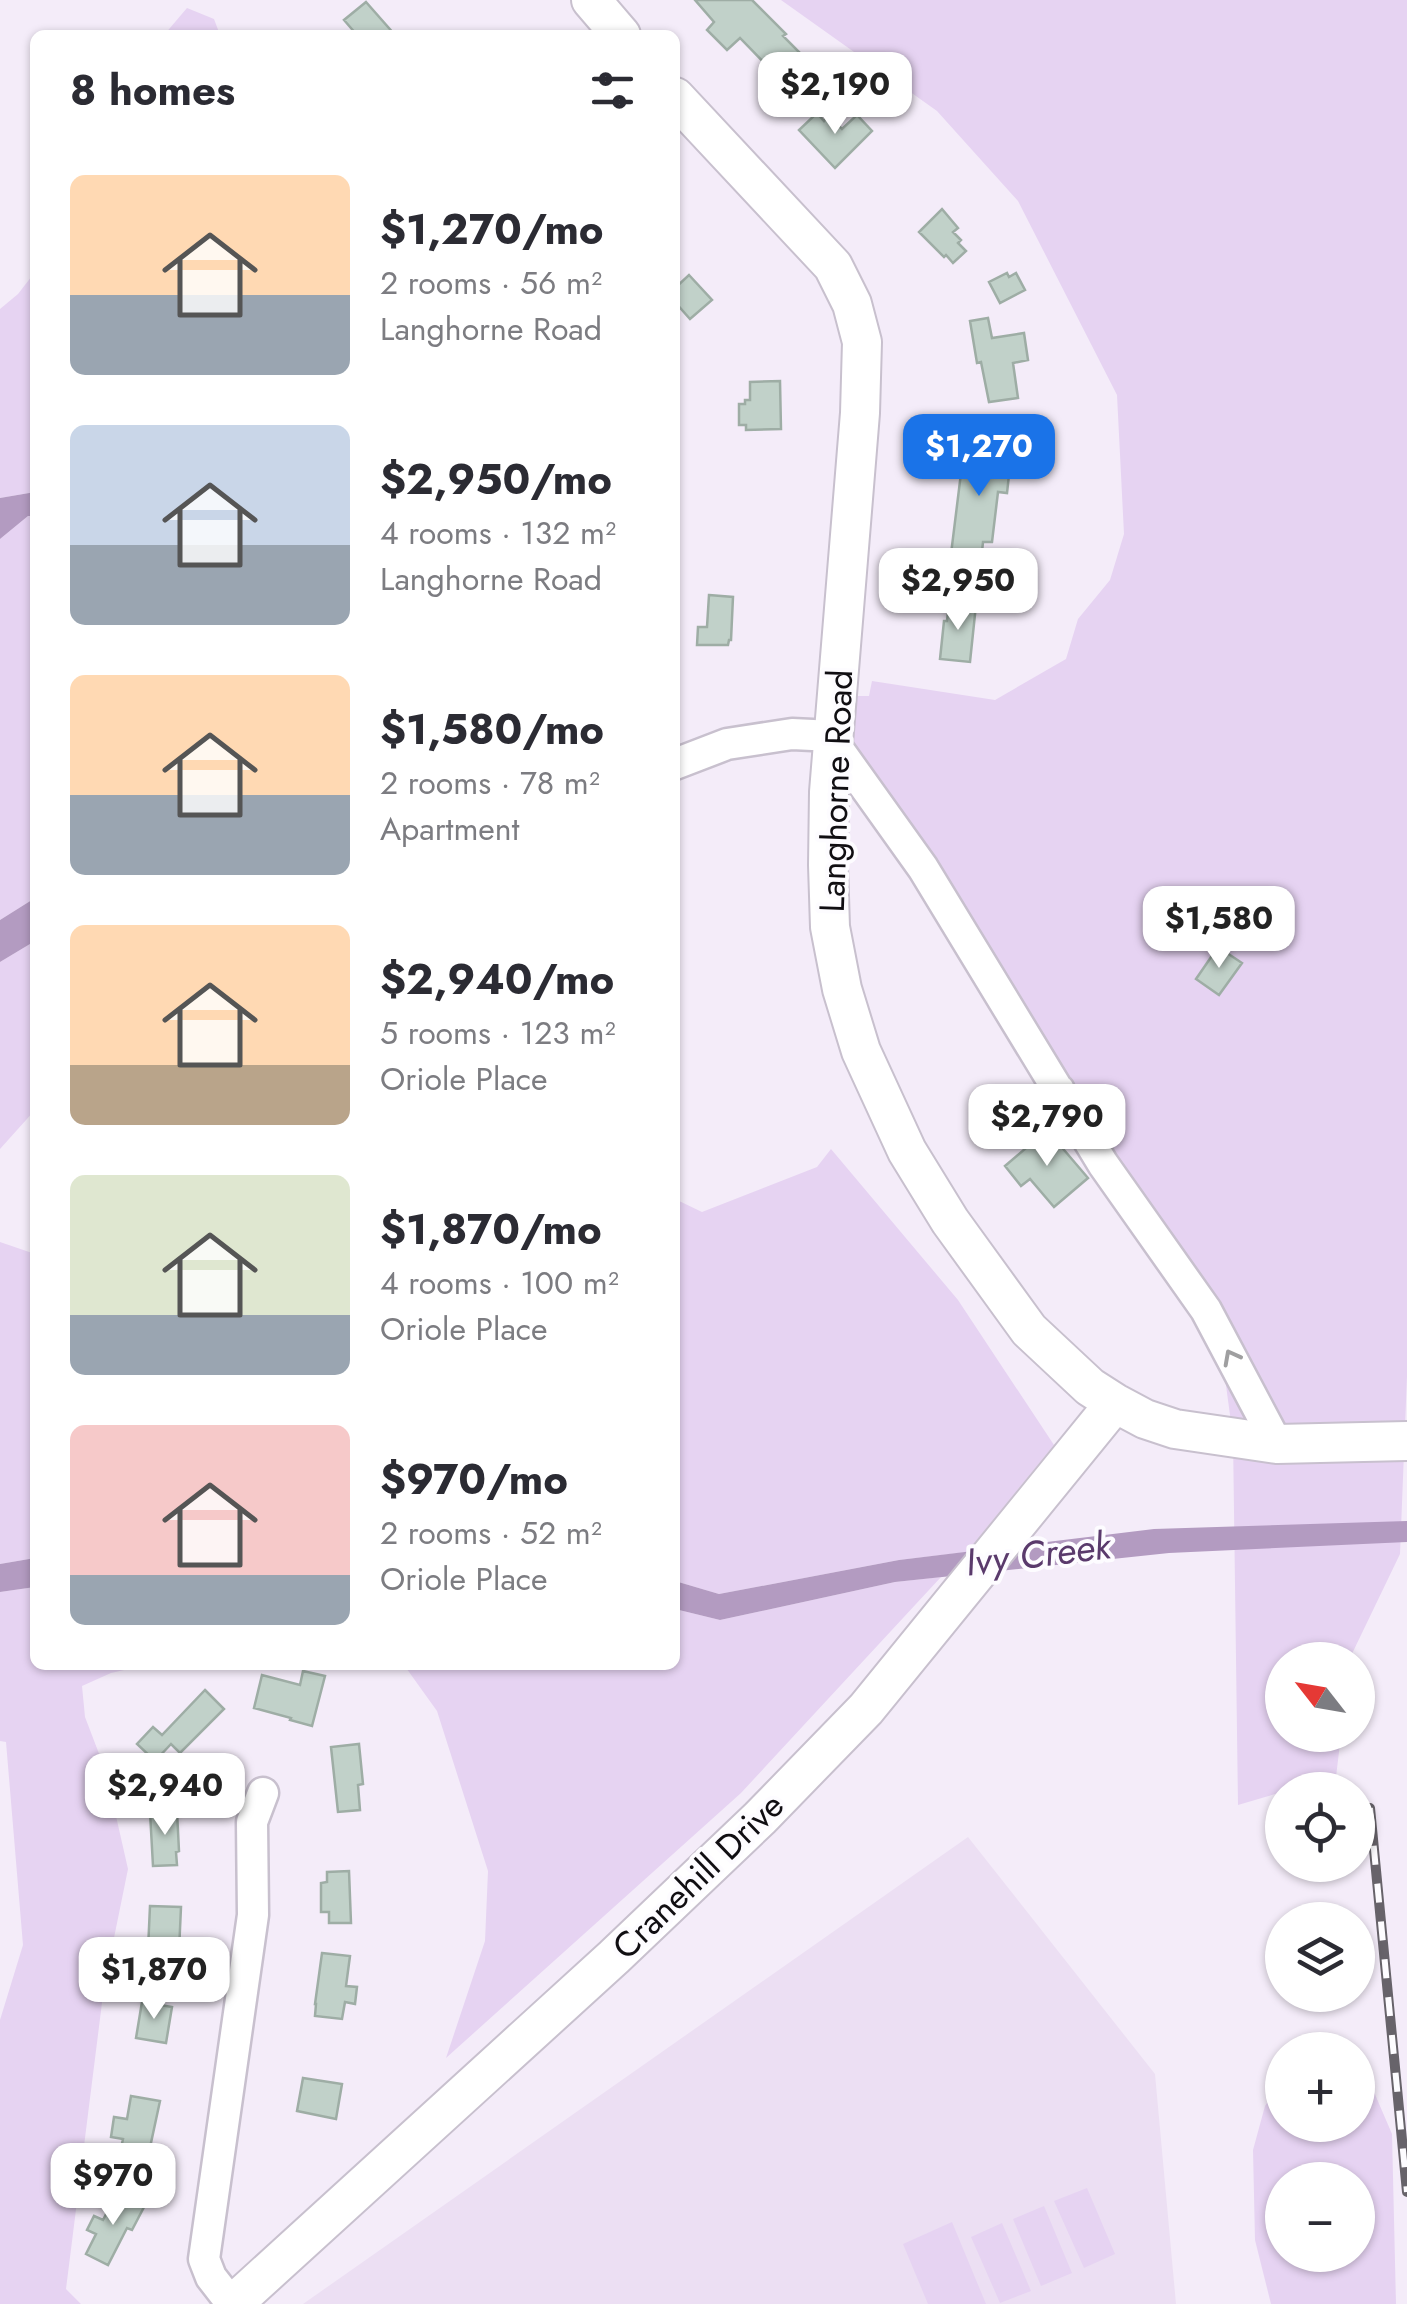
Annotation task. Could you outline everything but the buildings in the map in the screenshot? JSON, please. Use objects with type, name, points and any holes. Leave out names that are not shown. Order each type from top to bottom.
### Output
[{"type":"main road","points":[[591,0],[617,30]]},
{"type":"main road","name":"Langhorne Road","points":[[680,102],[833,266],[852,304],[862,342],[860,413],[829,792],[830,927],[842,989],[861,1051],[907,1151],[950,1222],[1029,1330],[1090,1386],[1115,1403],[1145,1420],[1175,1429],[1277,1444],[1407,1441]]},
{"type":"main road","name":"Cranehill Drive","points":[[233,2304],[614,1957],[854,1723],[1115,1403]]},
{"type":"street","points":[[680,762],[727,744],[792,734],[833,739],[923,868],[1103,1164],[1206,1310],[1277,1444]]},
{"type":"street","points":[[1000,1130],[1066,1102]]},
{"type":"street","points":[[233,2304],[211,2277],[204,2259],[253,1915],[252,1822],[263,1793]]},
{"type":"shaded area","points":[[781,0],[1407,0],[1407,1376],[1400,1554],[1358,1642],[1265,1642],[1265,1752],[1339,1752],[1337,1772],[1265,1772],[1265,1797],[1238,1805],[1233,1437],[1219,1334],[833,742],[837,696],[869,696],[872,681],[995,700],[1066,659],[1078,619],[1110,580],[1124,534],[1117,395],[1018,201],[937,111]]},
{"type":"shaded area","points":[[187,8],[214,19],[218,30],[168,30]]},
{"type":"shaded area","points":[[30,278],[30,493],[0,498],[0,309]]},
{"type":"shaded area","points":[[30,516],[30,901],[0,920],[0,539]]},
{"type":"shaded area","points":[[30,944],[30,1116],[0,1149],[0,962]]},
{"type":"shaded area","points":[[831,1149],[958,1300],[1054,1445],[967,1552],[899,1560],[719,1594],[680,1582],[680,1201],[702,1212],[817,1167]]},
{"type":"shaded area","points":[[0,1242],[30,1252],[30,1559],[0,1564]]},
{"type":"shaded area","points":[[941,1577],[741,1793],[446,2058],[485,1941],[488,1871],[437,1711],[408,1670],[680,1670],[680,1610],[720,1620],[895,1582]]},
{"type":"shaded area","points":[[30,1588],[30,1670],[124,1670],[82,1686],[85,1717],[106,1772],[128,1869],[104,1987],[66,2289],[81,2304],[0,2304],[0,2020],[23,1945],[6,1742],[0,1741],[0,1592]]},
{"type":"shaded area","points":[[968,1837],[1155,2074],[1176,2304],[303,2304]]},
{"type":"shaded area","points":[[1375,2094],[1392,2134],[1396,2304],[1271,2304],[1255,2240],[1253,2150],[1265,2106],[1265,2142],[1375,2142]]},
{"type":"shaded area","points":[[1087,2188],[1115,2254],[1084,2268],[1054,2201]]},
{"type":"shaded area","points":[[1044,2206],[1072,2273],[1041,2286],[1013,2219]]},
{"type":"shaded area","points":[[952,2222],[986,2304],[928,2304],[903,2244]]},
{"type":"shaded area","points":[[1002,2223],[1031,2291],[1000,2303],[971,2237]]},
{"type":"water","points":[[30,493],[30,516],[0,539],[0,498]]},
{"type":"water","points":[[30,901],[30,944],[0,962],[0,920]]},
{"type":"water","name":"Ivy Creek","points":[[1407,1521],[1407,1542],[1169,1553],[895,1582],[720,1620],[680,1610],[680,1582],[719,1594],[899,1560],[1154,1529]]},
{"type":"water","points":[[30,1559],[30,1588],[0,1592],[0,1564]]},
{"type":"railway","points":[[1375,1860],[1407,2192]]}]
